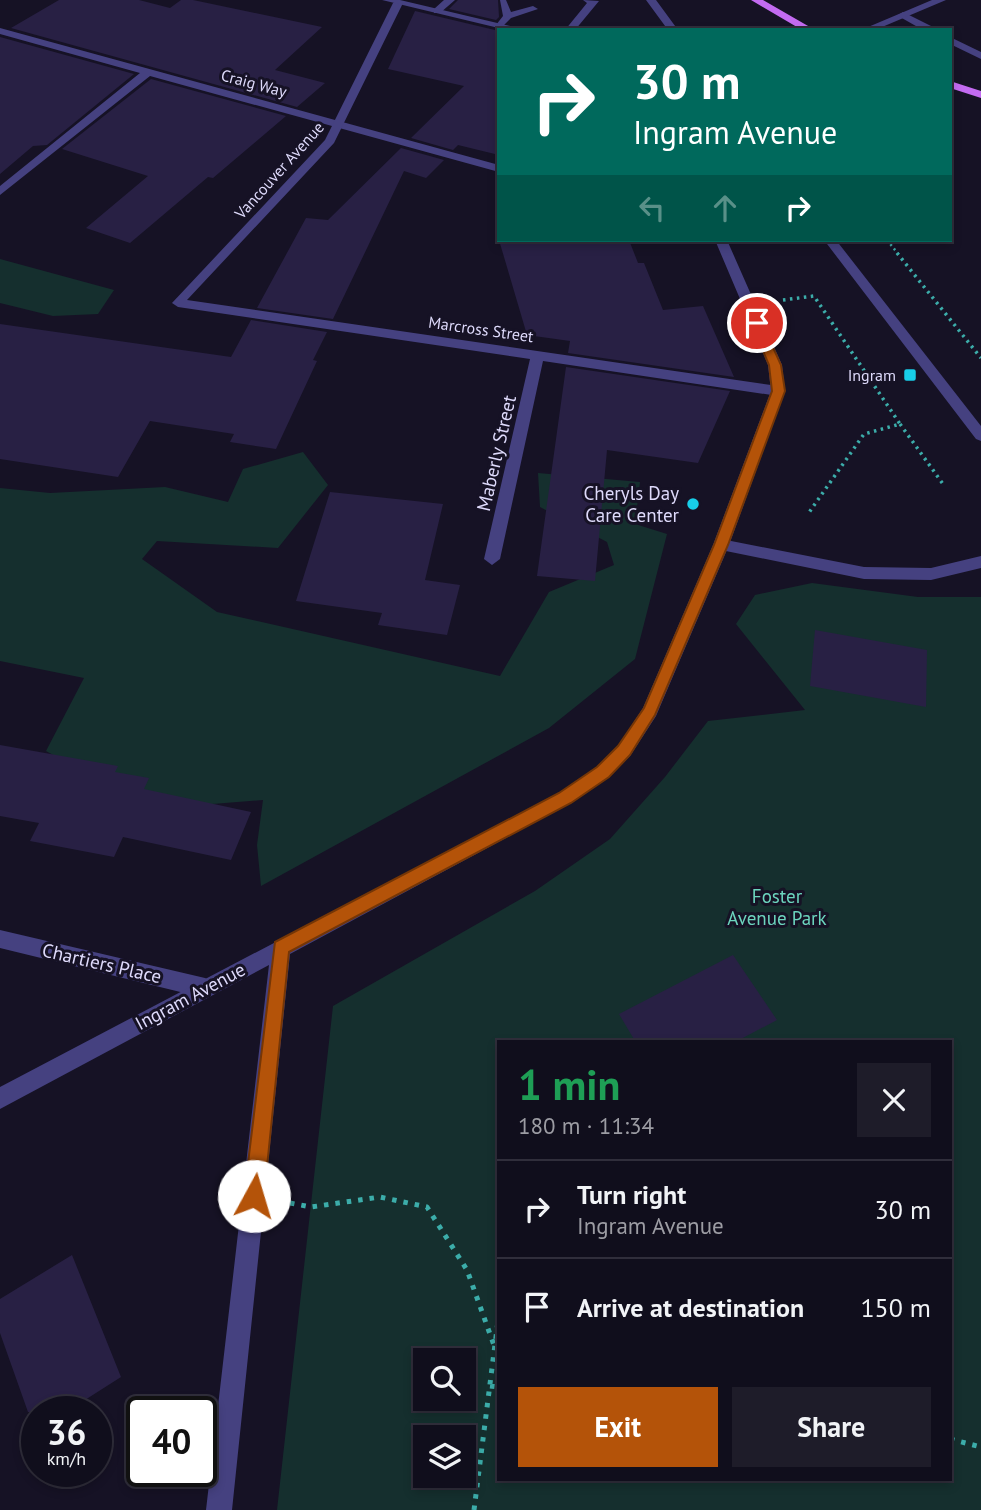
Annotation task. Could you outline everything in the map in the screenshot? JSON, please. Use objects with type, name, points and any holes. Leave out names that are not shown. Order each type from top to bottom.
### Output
[{"type":"main road","points":[[756,0],[806,28]]},
{"type":"main road","points":[[952,85],[981,94]]},
{"type":"street","points":[[437,11],[450,0]]},
{"type":"street","points":[[572,28],[594,1],[587,0]]},
{"type":"street","points":[[651,0],[672,28]]},
{"type":"street","points":[[871,28],[941,0]]},
{"type":"street","points":[[392,1],[437,11],[505,20],[519,28]]},
{"type":"street","name":"Vancouver Avenue","points":[[178,303],[330,141],[392,1]]},
{"type":"street","points":[[503,2],[505,20]]},
{"type":"street","points":[[505,20],[533,9]]},
{"type":"street","points":[[903,15],[927,28]]},
{"type":"street","name":"Craig Way","points":[[0,31],[497,168]]},
{"type":"street","points":[[952,41],[981,55]]},
{"type":"street","points":[[0,192],[149,71]]},
{"type":"street","points":[[722,242],[775,365],[778,391]]},
{"type":"street","points":[[832,242],[981,436]]},
{"type":"street","name":"Marcross Street","points":[[178,303],[778,391]]},
{"type":"street","name":"Maberly Street","points":[[492,559],[538,355]]},
{"type":"street","name":"Ingram Avenue","points":[[0,1098],[565,798],[603,772],[624,751],[650,711],[721,545],[778,391]]},
{"type":"street","points":[[721,545],[864,573],[931,573],[981,562]]},
{"type":"street","name":"Chartiers Place","points":[[0,939],[205,988]]},
{"type":"street","points":[[219,1510],[281,947]]},
{"type":"path","points":[[889,242],[981,358]]},
{"type":"path","points":[[778,300],[814,296],[943,484]]},
{"type":"path","points":[[808,514],[864,434],[900,424]]},
{"type":"path","points":[[254,1196],[311,1207],[380,1197],[428,1207],[467,1270],[495,1348]]},
{"type":"path","points":[[474,1510],[497,1330]]},
{"type":"path","points":[[490,1386],[497,1387]]},
{"type":"path","points":[[952,1440],[981,1447]]},
{"type":"green space","points":[[0,259],[114,290],[98,314],[53,316],[0,303]]},
{"type":"green space","points":[[303,452],[328,485],[278,548],[157,541],[142,559],[217,612],[500,676],[549,592],[614,565],[607,542],[540,507],[538,473],[640,482],[635,524],[667,534],[635,659],[549,728],[261,886],[257,845],[263,800],[150,809],[46,751],[84,678],[0,661],[0,488],[50,493],[165,487],[228,502],[243,469]]},
{"type":"green space","name":"Foster Avenue Park","points":[[812,583],[918,597],[981,597],[981,1510],[277,1510],[333,1006],[535,891],[610,839],[665,777],[708,721],[805,710],[736,624],[755,595]]},
{"type":"building","points":[[59,0],[139,0],[170,8],[181,0],[193,0],[322,27],[275,70],[325,83],[297,107],[11,28]]},
{"type":"building","points":[[458,0],[498,0],[499,17],[496,20],[449,9]]},
{"type":"building","points":[[415,11],[497,31],[497,155],[458,145],[453,150],[411,138],[464,86],[388,69]]},
{"type":"building","points":[[0,37],[134,74],[47,145],[33,146],[0,174]]},
{"type":"building","points":[[151,79],[286,116],[130,243],[86,228],[148,176],[62,149]]},
{"type":"building","points":[[401,148],[444,160],[426,178],[404,171],[333,319],[257,308],[306,218],[328,220]]},
{"type":"building","points":[[500,242],[630,242],[638,263],[644,263],[663,310],[703,306],[734,377],[568,353],[570,341],[527,335]]},
{"type":"building","points":[[251,320],[327,332],[313,360],[317,361],[276,449],[230,442],[234,434],[150,421],[118,477],[0,459],[0,324],[231,357]]},
{"type":"building","points":[[566,367],[730,391],[698,463],[607,450],[595,581],[537,576]]},
{"type":"building","points":[[330,492],[443,504],[425,580],[460,585],[447,635],[378,625],[382,613],[296,601]]},
{"type":"building","points":[[815,630],[927,650],[926,707],[810,686]]},
{"type":"building","points":[[0,745],[118,766],[115,772],[149,778],[144,789],[251,812],[231,860],[123,837],[114,857],[30,841],[39,823],[0,816]]},
{"type":"building","points":[[733,955],[777,1020],[739,1040],[634,1040],[619,1014]]},
{"type":"building","points":[[72,1255],[121,1377],[91,1396],[22,1396],[0,1333],[0,1299]]},
{"type":"place","name":"Ingram","points":[[910,375]]},
{"type":"place","name":"Cheryls Day Care Center","points":[[693,504]]},
{"type":"route","points":[[254,1196],[281,947],[565,798],[603,772],[624,751],[650,711],[721,545],[772,413],[778,391],[775,365],[757,323]]}]
